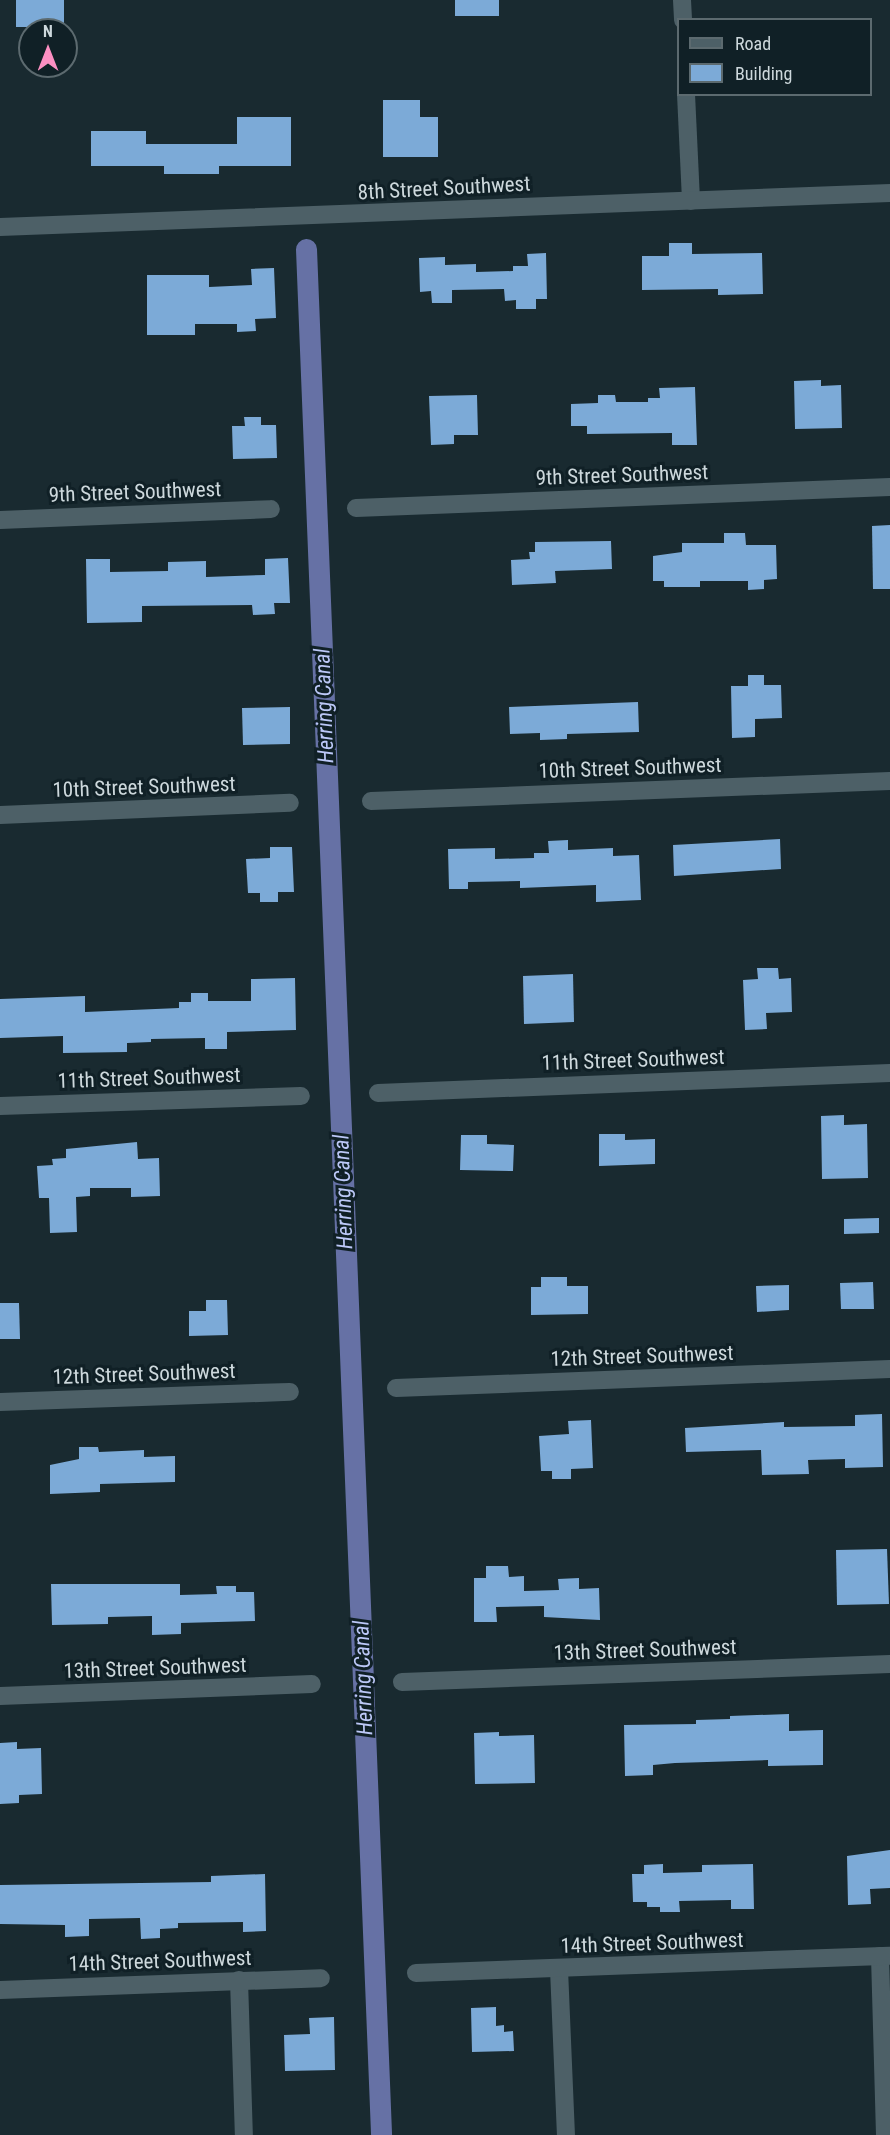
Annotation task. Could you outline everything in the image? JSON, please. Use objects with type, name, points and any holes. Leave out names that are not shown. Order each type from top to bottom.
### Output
[{"type":"street","points":[[682,0],[683,18]]},
{"type":"street","points":[[686,96],[691,201]]},
{"type":"street","name":"8th Street Southwest","points":[[0,227],[890,193]]},
{"type":"street","name":"9th Street Southwest","points":[[356,508],[890,487]]},
{"type":"street","name":"9th Street Southwest","points":[[0,520],[271,509]]},
{"type":"street","name":"10th Street Southwest","points":[[371,801],[890,781]]},
{"type":"street","name":"10th Street Southwest","points":[[0,815],[290,803]]},
{"type":"street","name":"11th Street Southwest","points":[[378,1093],[890,1074]]},
{"type":"street","name":"11th Street Southwest","points":[[0,1106],[301,1096]]},
{"type":"street","name":"12th Street Southwest","points":[[396,1388],[890,1369]]},
{"type":"street","name":"12th Street Southwest","points":[[0,1402],[290,1392]]},
{"type":"street","name":"13th Street Southwest","points":[[402,1682],[890,1664]]},
{"type":"street","name":"13th Street Southwest","points":[[0,1696],[312,1684]]},
{"type":"street","points":[[885,1956],[885,2135]]},
{"type":"street","name":"14th Street Southwest","points":[[416,1973],[885,1956]]},
{"type":"street","points":[[559,1969],[566,2135]]},
{"type":"street","name":"14th Street Southwest","points":[[0,1990],[321,1978]]},
{"type":"street","points":[[239,1980],[244,2135]]},
{"type":"building","points":[[16,0],[64,0],[64,18],[18,18],[18,27],[16,27]]},
{"type":"building","points":[[455,0],[499,0],[499,16],[455,16]]},
{"type":"building","points":[[383,100],[420,100],[420,117],[438,117],[438,157],[383,157]]},
{"type":"building","points":[[237,117],[291,117],[291,166],[219,166],[219,174],[164,174],[164,166],[91,166],[91,131],[146,131],[146,144],[237,144]]},
{"type":"building","points":[[669,243],[692,243],[692,254],[762,253],[763,294],[718,295],[718,289],[642,290],[642,256],[669,256]]},
{"type":"building","points":[[546,253],[547,299],[536,299],[536,309],[516,309],[516,300],[505,301],[504,289],[452,290],[452,303],[432,303],[431,291],[420,292],[419,258],[445,257],[445,265],[476,264],[476,272],[513,271],[513,266],[528,266],[527,254]]},
{"type":"building","points":[[274,268],[276,318],[255,319],[256,331],[237,332],[237,324],[195,324],[195,335],[147,335],[147,275],[209,275],[209,287],[252,285],[251,269]]},
{"type":"building","points":[[821,380],[821,386],[841,385],[842,428],[795,429],[794,381]]},
{"type":"building","points":[[695,387],[697,445],[672,445],[672,433],[587,434],[587,426],[571,426],[571,404],[598,403],[598,395],[615,395],[616,402],[648,402],[648,398],[660,398],[659,388]]},
{"type":"building","points":[[477,395],[478,435],[454,435],[454,444],[431,445],[429,396]]},
{"type":"building","points":[[244,417],[261,417],[261,425],[276,425],[277,458],[233,459],[232,426],[245,426]]},
{"type":"building","points":[[890,525],[890,589],[873,589],[872,526]]},
{"type":"building","points":[[724,533],[745,533],[746,545],[776,545],[777,579],[764,580],[764,589],[748,590],[748,581],[700,581],[700,587],[664,587],[664,581],[653,581],[653,556],[682,552],[682,543],[724,543]]},
{"type":"building","points":[[611,541],[612,569],[555,571],[556,583],[512,585],[511,560],[530,559],[529,552],[535,552],[535,542]]},
{"type":"building","points":[[288,558],[290,603],[274,603],[275,614],[253,615],[252,605],[142,606],[142,622],[87,623],[86,559],[110,559],[110,572],[168,571],[168,562],[206,561],[206,577],[265,575],[265,559]]},
{"type":"building","points":[[748,675],[764,675],[764,685],[781,685],[782,718],[755,719],[755,737],[732,738],[731,686],[748,686]]},
{"type":"building","points":[[638,702],[639,732],[567,734],[567,739],[540,740],[540,733],[510,734],[509,707]]},
{"type":"building","points":[[290,707],[290,744],[243,745],[242,708]]},
{"type":"building","points":[[780,839],[781,869],[674,876],[673,845]]},
{"type":"building","points":[[568,840],[568,850],[613,848],[613,856],[639,855],[641,900],[596,902],[596,885],[520,888],[520,881],[468,882],[468,889],[449,889],[448,849],[495,848],[495,859],[534,858],[534,853],[549,853],[548,841]]},
{"type":"building","points":[[270,847],[292,847],[294,892],[278,892],[278,902],[260,902],[260,893],[248,893],[246,859],[270,858]]},
{"type":"building","points":[[757,968],[778,968],[779,979],[791,978],[792,1012],[766,1013],[767,1029],[745,1030],[743,980],[758,979]]},
{"type":"building","points":[[573,974],[574,1022],[524,1024],[523,976]]},
{"type":"building","points":[[295,978],[296,1030],[227,1032],[227,1049],[205,1049],[205,1038],[151,1039],[151,1042],[127,1043],[127,1052],[63,1053],[63,1036],[0,1038],[0,999],[85,996],[85,1012],[179,1008],[179,1002],[191,1002],[191,993],[208,993],[208,1001],[251,1001],[251,979]]},
{"type":"building","points":[[844,1115],[844,1125],[867,1124],[868,1178],[822,1179],[821,1116]]},
{"type":"building","points":[[599,1134],[625,1134],[625,1140],[655,1139],[655,1164],[599,1166]]},
{"type":"building","points":[[461,1135],[487,1135],[487,1144],[514,1145],[513,1171],[460,1170]]},
{"type":"building","points":[[137,1142],[138,1159],[159,1158],[160,1196],[131,1197],[131,1188],[90,1188],[90,1196],[76,1197],[77,1232],[50,1233],[49,1198],[39,1198],[37,1166],[53,1165],[52,1159],[66,1158],[66,1149]]},
{"type":"building","points":[[879,1218],[879,1233],[844,1234],[844,1219]]},
{"type":"building","points":[[541,1277],[567,1277],[567,1286],[588,1286],[588,1314],[531,1315],[531,1287],[541,1287]]},
{"type":"building","points":[[873,1282],[874,1309],[841,1309],[840,1283]]},
{"type":"building","points":[[789,1285],[789,1310],[757,1312],[756,1286]]},
{"type":"building","points":[[206,1300],[227,1300],[228,1335],[189,1336],[189,1311],[206,1311]]},
{"type":"building","points":[[0,1303],[19,1303],[20,1339],[0,1339]]},
{"type":"building","points":[[882,1414],[883,1467],[845,1468],[845,1459],[808,1460],[809,1474],[762,1475],[761,1450],[686,1452],[685,1428],[784,1422],[784,1427],[855,1426],[855,1415]]},
{"type":"building","points":[[591,1420],[593,1468],[571,1469],[571,1479],[552,1479],[552,1471],[541,1471],[539,1436],[569,1434],[568,1421]]},
{"type":"building","points":[[79,1447],[98,1447],[99,1452],[144,1450],[144,1457],[175,1456],[175,1482],[100,1484],[100,1492],[50,1494],[50,1465],[79,1459]]},
{"type":"building","points":[[887,1549],[889,1604],[837,1605],[836,1550]]},
{"type":"building","points":[[486,1566],[508,1566],[509,1577],[524,1576],[524,1591],[559,1590],[558,1579],[579,1578],[579,1589],[599,1588],[600,1620],[544,1617],[544,1606],[496,1607],[497,1622],[474,1622],[474,1578],[486,1578]]},
{"type":"building","points":[[51,1584],[180,1584],[180,1595],[217,1594],[216,1586],[236,1586],[236,1592],[254,1592],[255,1621],[181,1623],[181,1634],[152,1635],[152,1616],[108,1617],[108,1624],[52,1625]]},
{"type":"building","points":[[789,1714],[789,1731],[823,1730],[823,1765],[768,1766],[768,1760],[675,1763],[653,1765],[653,1775],[625,1776],[624,1725],[696,1724],[696,1720],[730,1719],[730,1716]]},
{"type":"building","points":[[499,1732],[499,1736],[534,1735],[535,1783],[475,1784],[474,1733]]},
{"type":"building","points":[[17,1742],[17,1749],[41,1748],[42,1794],[19,1795],[19,1803],[0,1804],[0,1743]]},
{"type":"building","points":[[890,1850],[890,1888],[870,1889],[871,1904],[848,1905],[847,1856]]},
{"type":"building","points":[[663,1864],[663,1873],[702,1872],[702,1865],[753,1864],[754,1909],[731,1909],[731,1900],[679,1901],[680,1912],[660,1912],[660,1907],[647,1907],[647,1902],[633,1902],[632,1874],[644,1874],[644,1865]]},
{"type":"building","points":[[265,1874],[266,1931],[243,1932],[243,1922],[178,1923],[178,1928],[160,1929],[160,1938],[141,1939],[140,1918],[89,1919],[89,1936],[65,1937],[65,1925],[0,1924],[0,1885],[211,1882],[211,1876]]},
{"type":"building","points":[[496,2007],[496,2026],[504,2025],[504,2032],[513,2031],[514,2051],[472,2052],[471,2008]]},
{"type":"building","points":[[334,2017],[335,2070],[285,2071],[284,2035],[310,2034],[309,2018]]},
{"type":"waterway","name":"Herring Canal","points":[[306,249],[381,2135]]}]
